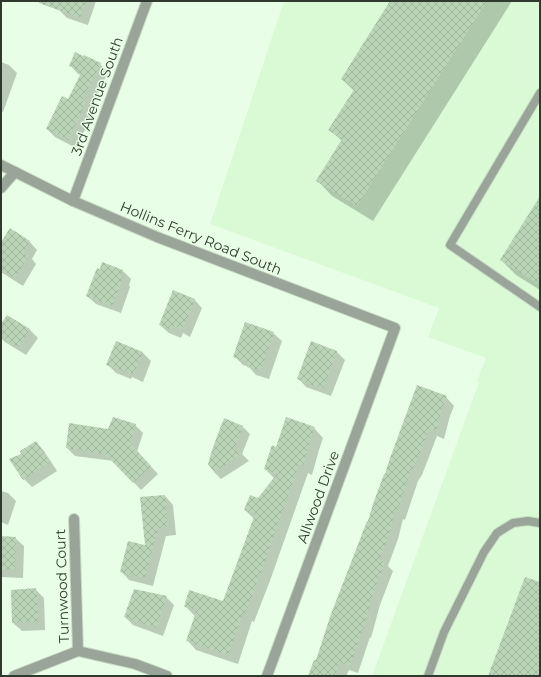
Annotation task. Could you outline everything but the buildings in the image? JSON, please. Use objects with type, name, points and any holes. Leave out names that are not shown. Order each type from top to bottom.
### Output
[{"type":"street","name":"3rd Avenue South","points":[[73,201],[147,1]]},
{"type":"street","name":"Hollins Ferry Road South","points":[[1,165],[73,201],[157,237],[394,328]]},
{"type":"street","points":[[1,188],[15,172]]},
{"type":"street","name":"Allwood Drive","points":[[267,676],[394,328]]},
{"type":"street","name":"Turnwood Court","points":[[74,520],[78,651]]},
{"type":"street","points":[[14,676],[78,651],[135,664],[167,676]]},
{"type":"lane","points":[[540,94],[450,246],[540,307]]},
{"type":"lane","points":[[428,676],[444,632],[484,552],[497,533],[512,523],[528,521],[540,523]]},
{"type":"shaded area","points":[[284,1],[540,1],[540,676],[372,676],[479,382],[477,381],[486,358],[428,337],[439,308],[210,224]]}]
